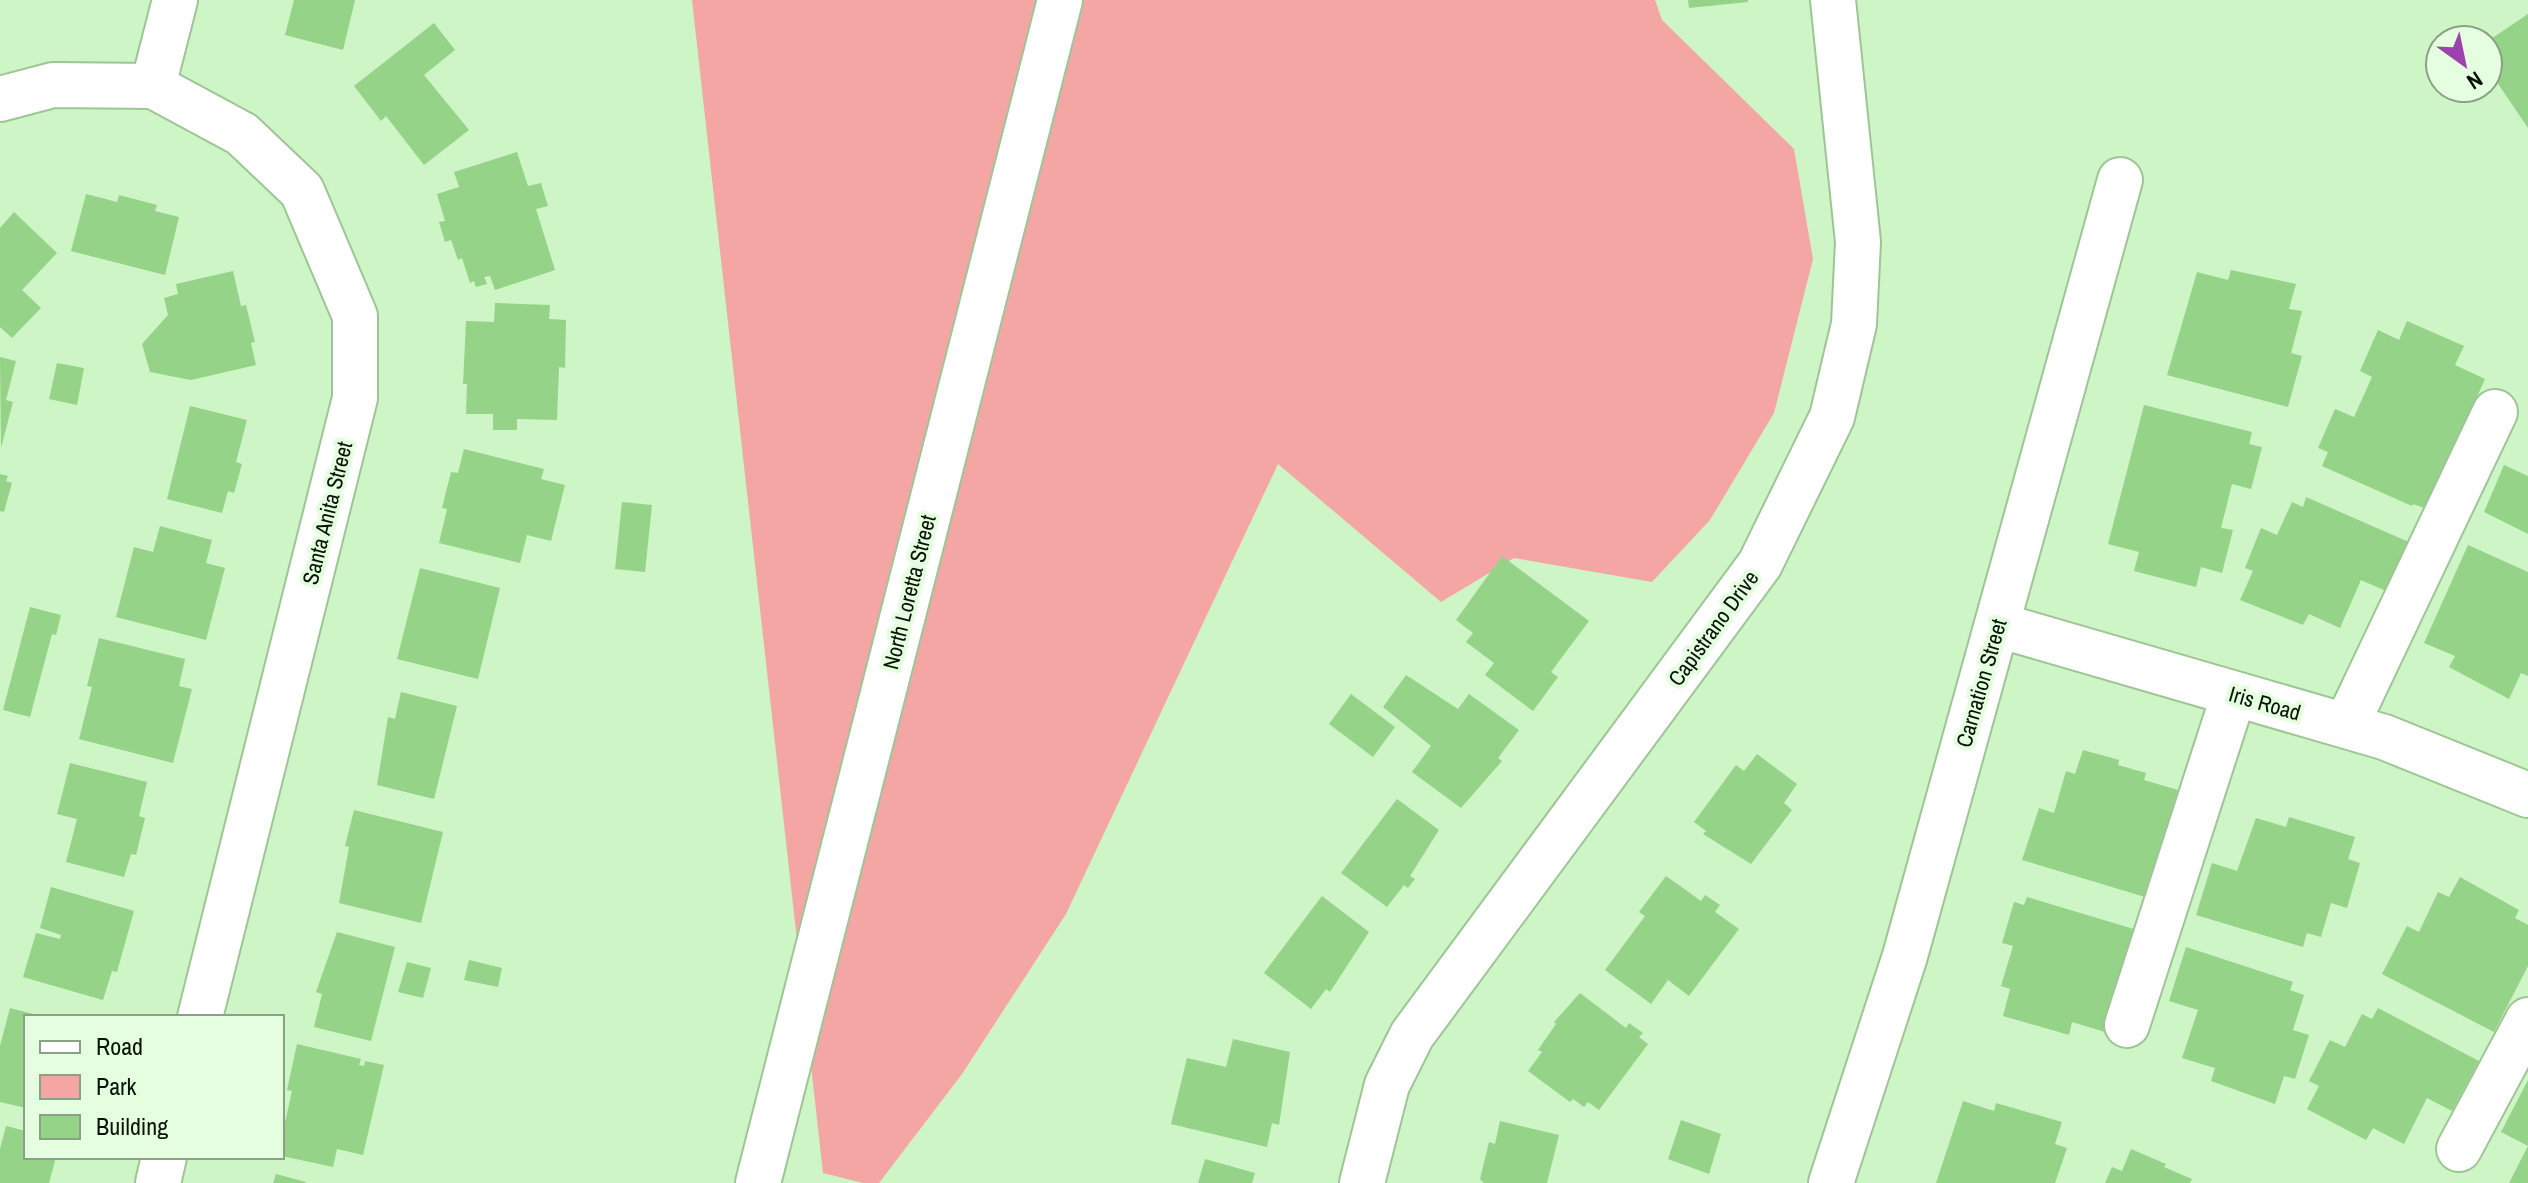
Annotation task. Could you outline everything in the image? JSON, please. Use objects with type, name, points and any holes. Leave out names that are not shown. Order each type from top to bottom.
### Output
[{"type":"street","points":[[0,99],[53,85],[153,86],[175,0]]},
{"type":"street","name":"North Loretta Street","points":[[758,1183],[1060,0]]},
{"type":"street","name":"Capistrano Drive","points":[[1362,1183],[1387,1085],[1412,1035],[1760,564],[1832,417],[1854,324],[1858,242],[1833,0]]},
{"type":"street","name":"Santa Anita Street","points":[[153,86],[242,134],[302,191],[355,316],[355,398],[201,1015]]},
{"type":"street","name":"Carnation Street","points":[[1831,1183],[1905,956],[2120,180]]},
{"type":"street","points":[[2346,726],[2495,412]]},
{"type":"street","name":"Iris Road","points":[[1998,625],[2384,737],[2528,795]]},
{"type":"street","points":[[2127,1025],[2234,694]]},
{"type":"street","points":[[2459,1149],[2528,1020]]},
{"type":"street","points":[[158,1183],[164,1159]]},
{"type":"green space","points":[[692,0],[1655,0],[1662,20],[1794,149],[1813,259],[1774,413],[1710,520],[1652,582],[1514,558],[1441,602],[1278,464],[1066,914],[962,1074],[879,1183],[863,1183],[823,1173]]},
{"type":"building","points":[[294,0],[355,0],[343,50],[285,35]]},
{"type":"building","points":[[1688,0],[1748,0],[1748,2],[1689,8]]},
{"type":"building","points":[[2528,14],[2528,128],[2504,93],[2504,30]]},
{"type":"building","points":[[434,23],[455,50],[424,75],[469,130],[424,165],[386,116],[381,121],[354,86]]},
{"type":"building","points":[[517,152],[528,186],[541,183],[548,206],[536,209],[555,270],[495,290],[490,276],[484,277],[487,284],[476,287],[474,281],[470,283],[462,258],[458,260],[451,240],[445,242],[439,222],[445,221],[437,194],[459,187],[454,172]]},
{"type":"building","points":[[86,194],[117,202],[119,195],[157,205],[155,211],[179,217],[165,275],[71,251]]},
{"type":"building","points":[[14,212],[57,253],[22,290],[41,308],[12,338],[0,327],[0,228]]},
{"type":"building","points":[[2231,270],[2296,284],[2289,309],[2302,311],[2291,353],[2302,356],[2288,407],[2167,375],[2197,272],[2228,280]]},
{"type":"building","points":[[233,271],[241,306],[246,305],[255,342],[251,343],[256,365],[191,380],[150,372],[142,344],[168,315],[164,298],[178,294],[176,284]]},
{"type":"building","points":[[495,303],[550,305],[549,319],[566,320],[565,368],[559,367],[557,420],[517,419],[517,430],[493,430],[493,414],[466,414],[467,384],[463,384],[466,321],[494,322]]},
{"type":"building","points":[[2407,321],[2464,346],[2455,365],[2485,379],[2427,509],[2412,506],[2322,466],[2328,452],[2318,448],[2335,409],[2354,417],[2372,377],[2360,371],[2378,330],[2399,340]]},
{"type":"building","points":[[0,357],[16,361],[6,400],[13,402],[1,448]]},
{"type":"building","points":[[57,363],[84,368],[77,405],[49,399]]},
{"type":"building","points":[[2144,405],[2252,432],[2249,444],[2262,447],[2251,489],[2232,484],[2221,528],[2233,530],[2222,573],[2201,567],[2196,587],[2134,571],[2139,552],[2108,544]]},
{"type":"building","points":[[190,406],[247,420],[236,462],[242,464],[234,493],[228,491],[222,513],[167,499]]},
{"type":"building","points":[[464,449],[544,469],[541,479],[565,485],[551,541],[527,535],[520,563],[439,543],[447,509],[442,508],[451,472],[458,473]]},
{"type":"building","points":[[2504,465],[2528,476],[2528,534],[2484,512]]},
{"type":"building","points":[[0,474],[8,476],[6,481],[12,483],[4,512],[0,511]]},
{"type":"building","points":[[2306,497],[2411,543],[2388,592],[2361,580],[2340,628],[2309,614],[2303,625],[2240,600],[2253,571],[2245,568],[2261,528],[2277,535],[2292,502],[2303,507]]},
{"type":"building","points":[[622,502],[652,505],[645,572],[615,569]]},
{"type":"building","points":[[160,526],[212,540],[206,563],[225,568],[206,640],[116,617],[134,547],[153,552]]},
{"type":"building","points":[[2468,545],[2528,572],[2528,676],[2521,673],[2509,699],[2449,667],[2455,656],[2424,643]]},
{"type":"building","points":[[1502,556],[1589,621],[1551,672],[1558,677],[1533,711],[1485,675],[1494,663],[1466,642],[1473,633],[1456,620]]},
{"type":"building","points":[[420,568],[500,588],[478,679],[397,659]]},
{"type":"building","points":[[30,607],[61,615],[56,635],[52,634],[30,717],[3,710]]},
{"type":"building","points":[[99,638],[185,659],[179,686],[192,689],[173,763],[79,739],[92,687],[87,686]]},
{"type":"building","points":[[1406,675],[1458,709],[1469,694],[1519,730],[1498,758],[1502,761],[1461,808],[1412,772],[1431,746],[1383,707]]},
{"type":"building","points":[[401,692],[457,706],[434,799],[377,785],[388,717],[395,719]]},
{"type":"building","points":[[1351,694],[1395,727],[1373,757],[1329,724]]},
{"type":"building","points":[[2083,750],[2119,760],[2118,765],[2146,773],[2144,780],[2178,790],[2145,897],[2022,860],[2039,808],[2054,813],[2066,771],[2075,774]]},
{"type":"building","points":[[1757,754],[1797,784],[1784,803],[1792,810],[1751,864],[1703,834],[1706,831],[1694,822],[1736,765],[1744,771]]},
{"type":"building","points":[[70,763],[147,782],[139,816],[145,818],[136,855],[131,854],[124,877],[66,862],[77,819],[57,814]]},
{"type":"building","points":[[1397,799],[1439,830],[1410,876],[1415,879],[1408,888],[1404,885],[1387,907],[1341,873]]},
{"type":"building","points":[[354,810],[443,832],[421,923],[339,903],[349,847],[345,846]]},
{"type":"building","points":[[2289,817],[2355,837],[2348,859],[2360,863],[2347,908],[2331,903],[2321,937],[2307,933],[2303,947],[2196,915],[2212,863],[2237,871],[2256,818],[2286,827]]},
{"type":"building","points":[[1666,876],[1701,901],[1705,895],[1720,905],[1715,912],[1739,929],[1689,996],[1668,980],[1651,1004],[1605,970],[1645,916],[1639,912]]},
{"type":"building","points":[[2460,877],[2519,910],[2515,918],[2528,925],[2528,966],[2494,1032],[2382,974],[2407,926],[2419,932],[2438,892],[2449,897]]},
{"type":"building","points":[[51,887],[134,911],[117,972],[112,971],[103,1000],[23,977],[36,933],[60,939],[61,935],[40,928]]},
{"type":"building","points":[[1322,896],[1369,932],[1330,992],[1326,989],[1311,1009],[1264,973]]},
{"type":"building","points":[[2027,897],[2137,930],[2105,1032],[2072,1022],[2069,1035],[2003,1016],[2010,989],[2001,986],[2013,946],[2002,943],[2014,902],[2024,905]]},
{"type":"building","points":[[337,932],[395,947],[371,1041],[314,1027],[322,994],[316,992]]},
{"type":"building","points":[[2186,947],[2293,982],[2290,990],[2304,995],[2293,1030],[2309,1035],[2295,1079],[2284,1076],[2275,1104],[2211,1081],[2215,1068],[2182,1058],[2198,1010],[2169,1001]]},
{"type":"building","points":[[469,960],[502,968],[498,987],[464,980]]},
{"type":"building","points":[[407,962],[431,968],[423,998],[398,992]]},
{"type":"building","points":[[1580,993],[1626,1028],[1629,1023],[1643,1033],[1639,1037],[1648,1044],[1599,1110],[1588,1102],[1584,1107],[1573,1099],[1570,1102],[1528,1071],[1542,1052],[1538,1050],[1556,1024],[1554,1022]]},
{"type":"building","points":[[10,1008],[37,1015],[24,1015],[24,1108],[0,1102],[0,1046]]},
{"type":"building","points":[[2378,1008],[2479,1061],[2452,1111],[2427,1098],[2404,1144],[2373,1128],[2366,1140],[2307,1109],[2319,1086],[2309,1081],[2330,1040],[2345,1047],[2362,1014],[2372,1019]]},
{"type":"building","points":[[1233,1039],[1290,1052],[1279,1125],[1272,1123],[1267,1147],[1171,1124],[1187,1058],[1226,1067]]},
{"type":"building","points":[[297,1044],[361,1059],[359,1065],[364,1066],[365,1061],[384,1065],[363,1155],[337,1149],[333,1167],[284,1156],[284,1127],[292,1091],[287,1090]]},
{"type":"building","points":[[2528,1080],[2528,1146],[2501,1132]]},
{"type":"building","points":[[1963,1101],[1994,1111],[1996,1103],[2062,1122],[2055,1144],[2067,1148],[2055,1183],[1936,1183]]},
{"type":"building","points":[[1681,1120],[1721,1134],[1709,1174],[1668,1159]]},
{"type":"building","points":[[1500,1121],[1559,1135],[1547,1183],[1484,1183],[1480,1179],[1489,1142],[1495,1144]]},
{"type":"building","points":[[6,1126],[24,1130],[24,1159],[55,1159],[49,1183],[0,1183],[0,1149]]},
{"type":"building","points":[[2528,1146],[2528,1183],[2509,1183]]},
{"type":"building","points":[[2131,1149],[2166,1164],[2164,1167],[2192,1179],[2190,1183],[2105,1183],[2112,1167],[2122,1171]]},
{"type":"building","points":[[1205,1159],[1255,1173],[1252,1183],[1198,1183]]},
{"type":"building","points":[[276,1174],[306,1182],[273,1183]]}]
